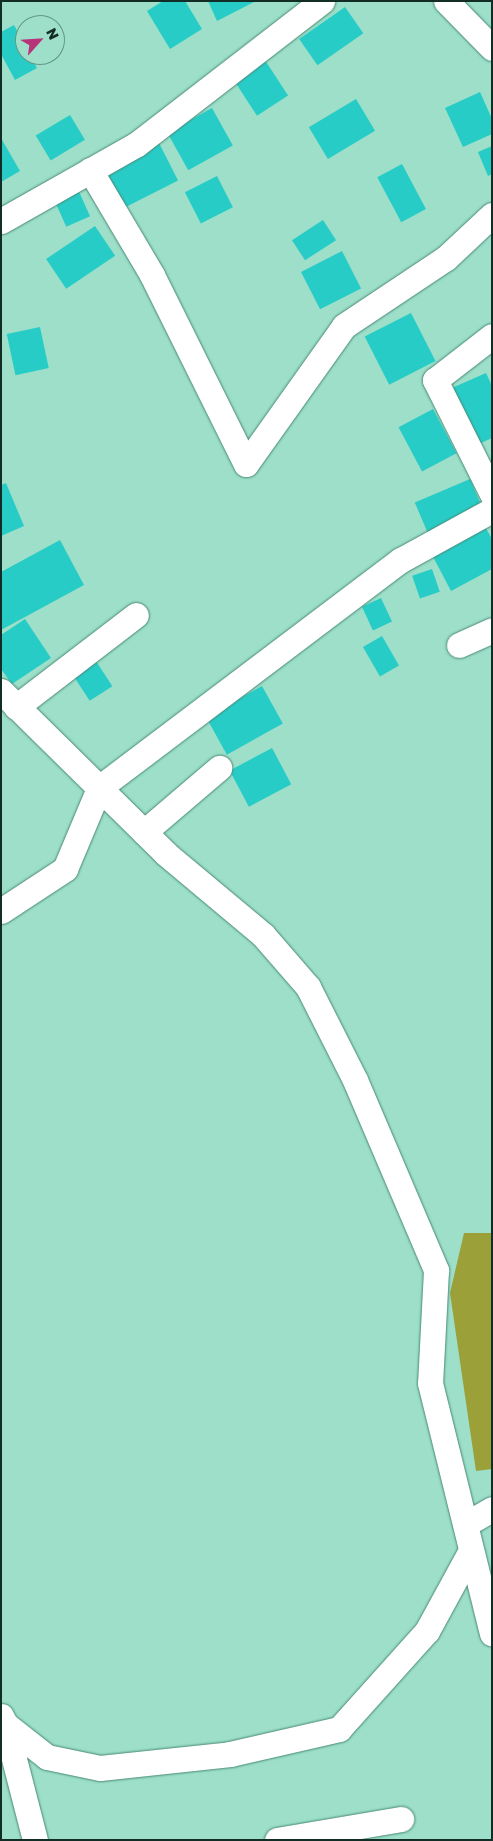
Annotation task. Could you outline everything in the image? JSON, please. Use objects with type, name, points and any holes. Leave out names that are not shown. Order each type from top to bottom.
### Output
[{"type":"street","points":[[1,221],[137,144],[322,1]]},
{"type":"street","points":[[446,1],[492,48]]},
{"type":"street","points":[[90,170],[152,276],[246,464],[344,326],[446,258],[492,215]]},
{"type":"street","points":[[492,336],[435,380],[492,494]]},
{"type":"street","points":[[1,911],[65,869],[99,788],[401,560],[492,510]]},
{"type":"street","points":[[136,615],[9,699],[144,832],[263,935],[308,987],[355,1080],[436,1270],[430,1383],[466,1524],[470,1552],[492,1633]]},
{"type":"street","points":[[460,645],[492,630]]},
{"type":"street","points":[[144,832],[219,768]]},
{"type":"street","points":[[466,1524],[492,1509]]},
{"type":"street","points":[[3,1720],[47,1757],[100,1768],[230,1754],[339,1729],[428,1631],[470,1552]]},
{"type":"street","points":[[3,1720],[36,1840]]},
{"type":"street","points":[[277,1840],[401,1819]]},
{"type":"shaded area","points":[[464,1233],[492,1233],[492,1469],[476,1471],[450,1293]]},
{"type":"building","points":[[163,1],[185,1],[202,29],[170,49],[147,11]]},
{"type":"building","points":[[208,1],[256,1],[217,21]]},
{"type":"building","points":[[345,7],[363,33],[317,65],[299,39]]},
{"type":"building","points":[[14,25],[15,65],[35,65],[37,68],[15,80],[1,54],[1,32]]},
{"type":"building","points":[[263,57],[288,96],[257,116],[232,77]]},
{"type":"building","points":[[480,92],[492,119],[492,134],[463,147],[445,108]]},
{"type":"building","points":[[356,99],[375,131],[328,159],[309,127]]},
{"type":"building","points":[[212,108],[233,146],[188,170],[167,133]]},
{"type":"building","points":[[70,115],[85,140],[51,160],[36,136]]},
{"type":"building","points":[[1,138],[20,171],[1,182]]},
{"type":"building","points":[[159,143],[178,180],[123,209],[104,171]]},
{"type":"building","points":[[492,146],[492,174],[488,176],[478,152]]},
{"type":"building","points":[[402,164],[426,209],[401,222],[377,177]]},
{"type":"building","points":[[217,176],[233,207],[201,224],[185,192]]},
{"type":"building","points":[[77,187],[90,216],[66,227],[53,198]]},
{"type":"building","points":[[323,220],[336,240],[305,260],[292,240]]},
{"type":"building","points":[[95,226],[115,256],[66,289],[46,259]]},
{"type":"building","points":[[342,251],[361,288],[320,309],[301,272]]},
{"type":"building","points":[[411,313],[436,361],[389,385],[365,337]]},
{"type":"building","points":[[40,327],[49,368],[15,375],[7,334]]},
{"type":"building","points":[[486,373],[492,386],[492,438],[470,448],[445,391]]},
{"type":"building","points":[[433,409],[456,453],[422,471],[399,427]]},
{"type":"building","points":[[470,479],[484,512],[429,536],[415,502]]},
{"type":"building","points":[[6,483],[24,526],[1,536],[1,485]]},
{"type":"building","points":[[483,523],[492,539],[492,569],[451,591],[430,551]]},
{"type":"building","points":[[60,540],[84,585],[1,630],[1,572]]},
{"type":"building","points":[[432,569],[440,592],[420,599],[412,576]]},
{"type":"building","points":[[381,598],[392,622],[373,630],[362,607]]},
{"type":"building","points":[[25,619],[51,658],[12,684],[1,669],[1,635]]},
{"type":"building","points":[[382,636],[399,665],[380,676],[363,647]]},
{"type":"building","points":[[96,661],[112,686],[90,701],[73,676]]},
{"type":"building","points":[[262,686],[283,724],[227,755],[206,717]]},
{"type":"building","points":[[272,748],[291,784],[249,807],[230,771]]}]
